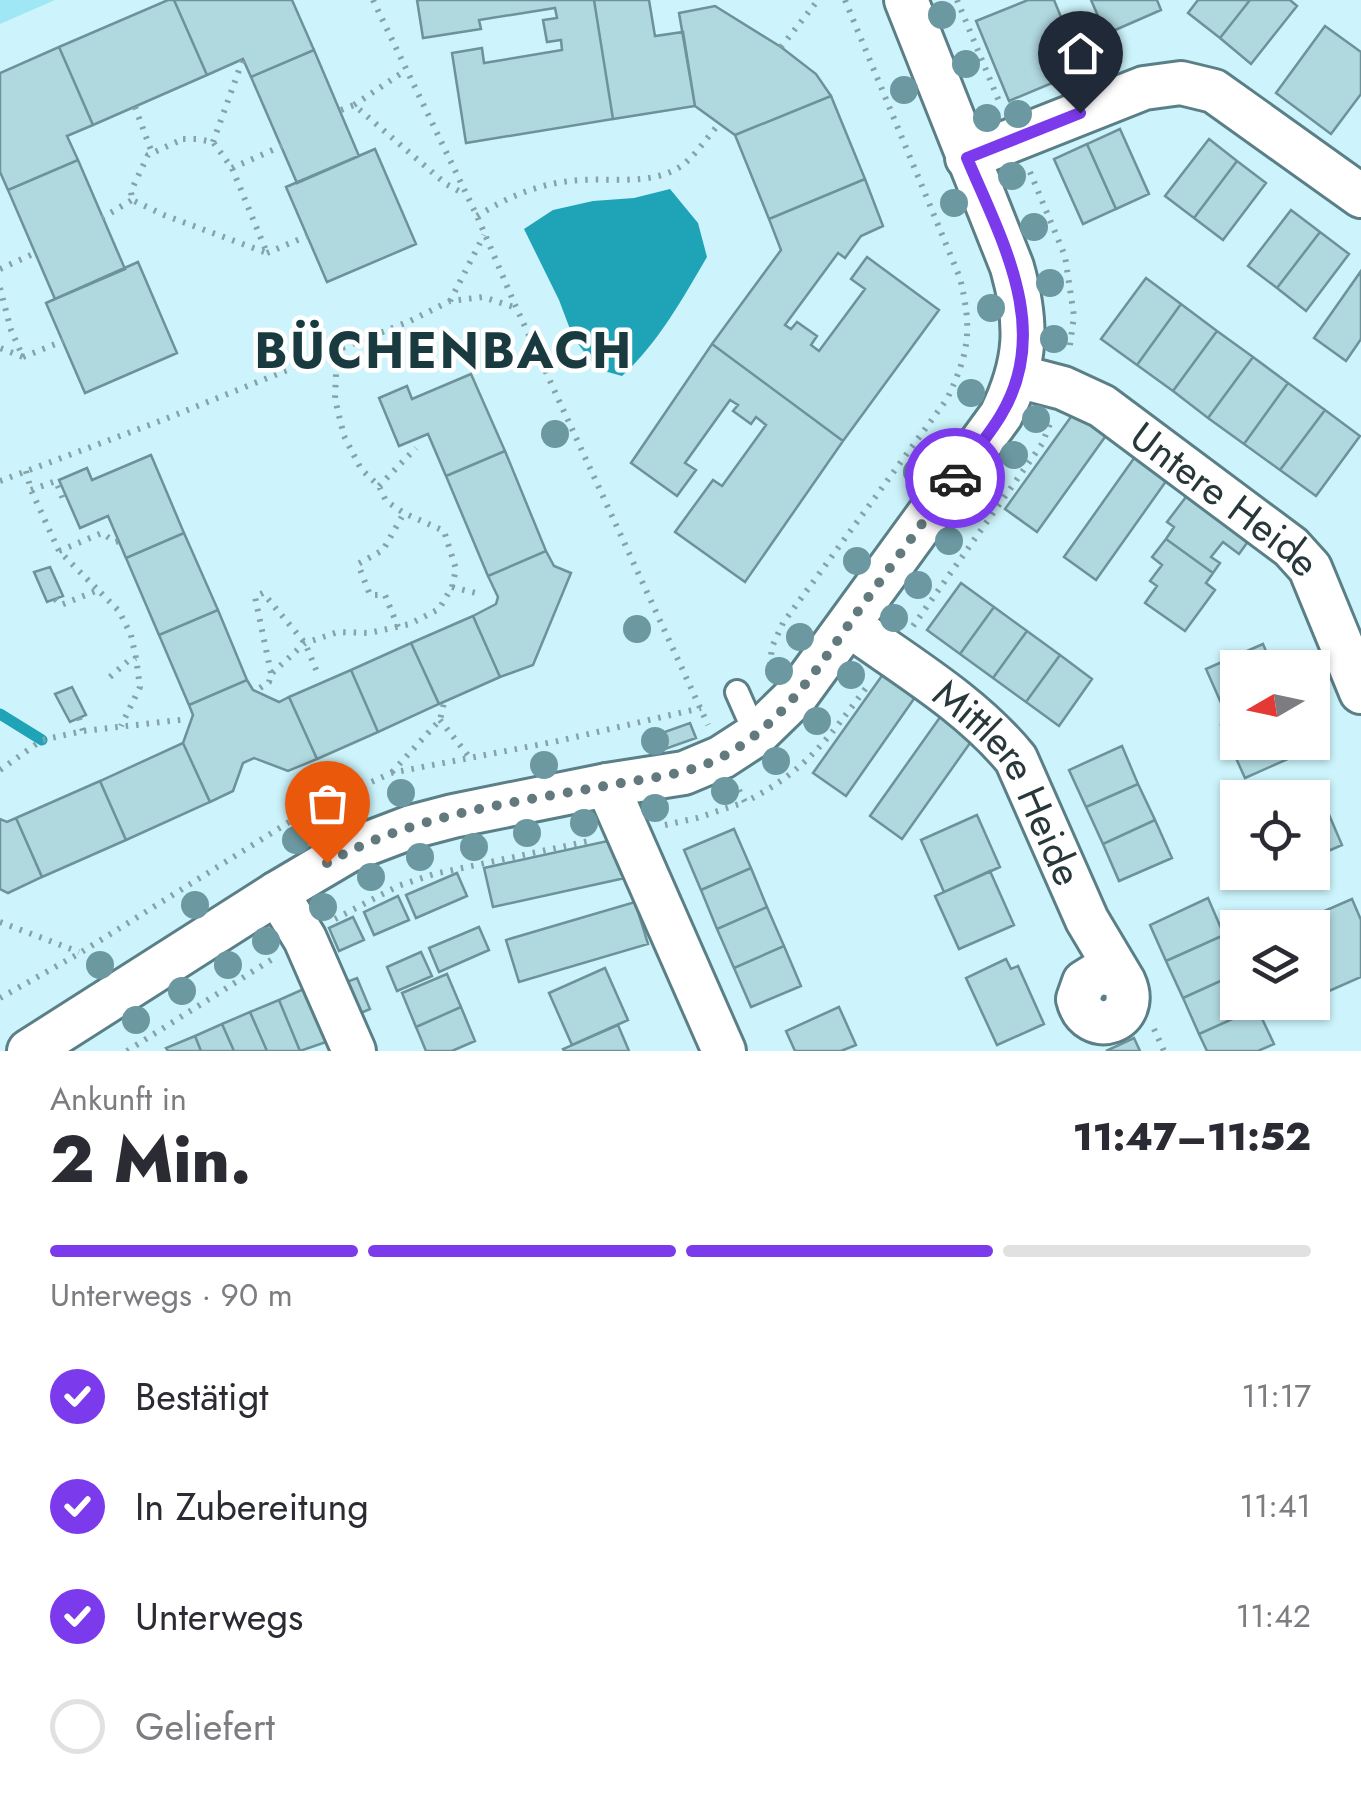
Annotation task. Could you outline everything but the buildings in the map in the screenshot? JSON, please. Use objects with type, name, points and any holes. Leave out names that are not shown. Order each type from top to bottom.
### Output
[{"type":"street","points":[[29,1051],[348,851],[453,816],[684,773],[739,746],[797,696],[1001,415],[1012,393],[1024,341],[1020,296],[1012,267],[906,0]]},
{"type":"street","points":[[967,158],[1144,88],[1181,83],[1214,91],[1361,196]]},
{"type":"street","name":"Untere Heide","points":[[1016,376],[1064,388],[1102,406],[1291,547],[1310,568],[1361,692]]},
{"type":"street","name":"Mittlere Heide","points":[[849,625],[954,699],[998,737],[1016,759],[1088,920],[1124,982]]},
{"type":"street","points":[[608,785],[724,1051]]},
{"type":"street","points":[[277,893],[304,939],[354,1051]]},
{"type":"lane","points":[[737,692],[739,746]]},
{"type":"path","points":[[373,0],[701,708],[739,746]]},
{"type":"path","points":[[781,47],[818,0]]},
{"type":"path","points":[[0,998],[80,953],[302,814],[392,773],[701,708],[750,686],[770,664],[772,647],[783,623],[947,398],[967,346],[968,324],[960,278],[845,0]]},
{"type":"path","points":[[213,142],[243,60]]},
{"type":"path","points":[[340,110],[406,70]]},
{"type":"path","points":[[354,105],[446,184],[465,194]]},
{"type":"path","points":[[135,106],[152,153]]},
{"type":"path","points":[[476,216],[537,186],[670,172],[684,164],[720,123]]},
{"type":"path","points":[[132,200],[131,191],[152,153],[183,140],[213,142],[232,168],[266,253]]},
{"type":"path","points":[[232,168],[282,146]]},
{"type":"path","points":[[102,218],[132,200]]},
{"type":"path","points":[[132,200],[266,253],[307,236]]},
{"type":"path","points":[[450,301],[484,234]]},
{"type":"path","points":[[0,269],[35,253]]},
{"type":"path","points":[[0,288],[23,357]]},
{"type":"path","points":[[0,481],[410,321],[450,301],[483,297],[516,307]]},
{"type":"path","points":[[0,348],[23,357],[63,341]]},
{"type":"path","points":[[271,674],[305,642],[338,632],[369,633],[410,624],[438,608],[452,586],[456,569],[444,530],[386,500],[379,486],[360,470],[344,436],[335,399],[337,349]]},
{"type":"path","points":[[379,486],[416,448]]},
{"type":"path","points":[[26,471],[59,551],[118,611],[131,634],[140,687],[122,726]]},
{"type":"path","points":[[31,490],[56,481],[63,499]]},
{"type":"path","points":[[398,627],[385,595],[370,596],[358,564],[383,550],[404,512]]},
{"type":"path","points":[[59,551],[102,533],[118,541]]},
{"type":"path","points":[[452,586],[480,594]]},
{"type":"path","points":[[55,599],[61,605],[98,590]]},
{"type":"path","points":[[260,688],[269,682],[271,674],[255,597],[262,592],[305,642],[317,672]]},
{"type":"path","points":[[110,677],[128,660],[136,658]]},
{"type":"path","points":[[120,700],[128,712]]},
{"type":"path","points":[[392,773],[440,720],[444,703]]},
{"type":"path","points":[[79,718],[83,731]]},
{"type":"path","points":[[0,770],[42,740],[83,731],[188,720]]},
{"type":"path","points":[[440,720],[470,759]]},
{"type":"path","points":[[127,1051],[304,939],[398,886],[434,874],[698,818],[745,802]]},
{"type":"path","points":[[0,922],[80,953]]},
{"type":"shaded area","points":[[0,0],[55,0],[0,24]]},
{"type":"shaded area","points":[[670,189],[698,223],[707,257],[669,320],[635,363],[622,376],[597,369],[573,337],[524,229],[553,210]]},
{"type":"waterway","points":[[0,714],[42,740]]},
{"type":"way so far","points":[[327,863],[370,841],[411,827],[684,773],[722,757],[756,736],[797,696],[955,478]]},
{"type":"district","name":"BÜCHENBACH","points":[[444,350]]},
{"type":"route","points":[[955,478],[1001,415],[1012,393],[1024,341],[1020,296],[1012,267],[967,158],[1080,113]]}]
